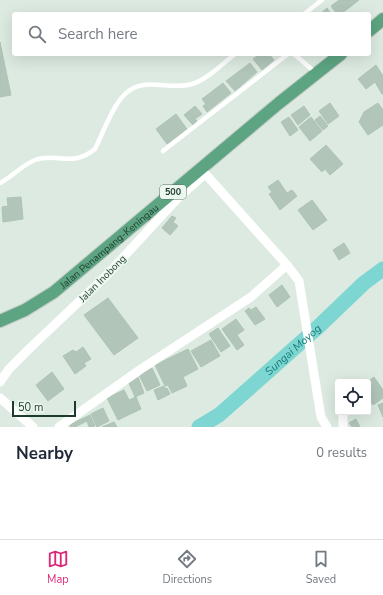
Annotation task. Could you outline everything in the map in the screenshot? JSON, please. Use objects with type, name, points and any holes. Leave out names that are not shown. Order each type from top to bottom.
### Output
[{"type":"main road","points":[[371,29],[383,19]]},
{"type":"main road","name":"Jalan Penampang-Keningau","points":[[0,321],[25,310],[54,292],[203,171],[316,73],[338,56]]},
{"type":"street","points":[[203,171],[287,265],[299,281],[321,417],[327,427]]},
{"type":"street","name":"Jalan Inobong","points":[[0,382],[9,369],[30,348],[106,276],[203,171]]},
{"type":"street","points":[[61,427],[141,369],[251,297],[287,265]]},
{"type":"street","points":[[0,398],[33,427]]},
{"type":"street","points":[[343,427],[344,415]]},
{"type":"lane","points":[[307,12],[322,0]]},
{"type":"lane","points":[[0,183],[34,160],[78,158],[89,154],[95,149],[124,95],[135,87],[148,84],[190,84],[208,74],[232,56]]},
{"type":"lane","points":[[163,151],[285,56]]},
{"type":"lane","points":[[296,56],[316,73]]},
{"type":"building","points":[[339,0],[359,0],[344,12],[336,12],[331,6]]},
{"type":"building","points":[[327,8],[330,12],[322,12]]},
{"type":"building","points":[[0,42],[11,95],[0,97]]},
{"type":"building","points":[[257,56],[271,56],[274,60],[262,70],[253,59]]},
{"type":"building","points":[[250,63],[257,72],[235,91],[226,81]]},
{"type":"building","points":[[376,65],[383,76],[366,89],[358,79]]},
{"type":"building","points":[[383,77],[383,94],[382,94],[375,82]]},
{"type":"building","points":[[223,83],[231,93],[207,112],[203,106],[206,104],[202,99]]},
{"type":"building","points":[[330,103],[339,116],[328,124],[319,111]]},
{"type":"building","points":[[378,103],[383,110],[383,125],[368,135],[359,122],[364,112]]},
{"type":"building","points":[[195,106],[202,114],[195,119],[197,121],[193,125],[184,115]]},
{"type":"building","points":[[304,106],[310,115],[298,125],[291,115]]},
{"type":"building","points":[[176,114],[187,129],[167,144],[156,129]]},
{"type":"building","points":[[320,116],[328,126],[323,130],[315,120]]},
{"type":"building","points":[[289,117],[298,130],[290,136],[281,122]]},
{"type":"building","points":[[311,117],[322,131],[310,141],[299,127]]},
{"type":"building","points":[[326,145],[343,164],[330,175],[325,169],[322,172],[310,159]]},
{"type":"building","points":[[278,180],[287,193],[292,190],[297,196],[280,210],[269,194],[272,192],[268,187]]},
{"type":"building","points":[[21,197],[23,219],[3,222],[2,207],[8,206],[7,198]]},
{"type":"building","points":[[312,200],[327,220],[313,230],[298,210]]},
{"type":"building","points":[[172,216],[176,218],[173,222],[178,226],[170,235],[162,228]]},
{"type":"building","points":[[344,243],[350,253],[339,260],[333,250]]},
{"type":"building","points":[[282,285],[290,297],[277,307],[269,295]]},
{"type":"building","points":[[108,298],[138,338],[114,355],[84,315]]},
{"type":"building","points":[[256,307],[265,319],[255,325],[245,311],[249,308],[251,310]]},
{"type":"building","points":[[236,319],[244,330],[237,335],[244,345],[237,350],[222,329]]},
{"type":"building","points":[[218,328],[230,346],[221,352],[209,334]]},
{"type":"building","points":[[211,340],[220,356],[201,367],[191,351]]},
{"type":"building","points":[[83,347],[91,359],[84,363],[86,366],[75,374],[63,356],[73,350],[76,352]]},
{"type":"building","points":[[188,349],[198,369],[183,377],[187,386],[172,393],[168,385],[165,386],[155,365]]},
{"type":"building","points":[[152,368],[160,385],[147,391],[139,375]]},
{"type":"building","points":[[52,372],[64,389],[48,401],[36,385]]},
{"type":"building","points":[[138,377],[144,393],[135,397],[128,381]]},
{"type":"building","points":[[374,377],[383,390],[383,398],[373,405],[371,402],[371,379]]},
{"type":"building","points":[[164,386],[170,394],[158,400],[154,390]]},
{"type":"building","points":[[124,390],[129,400],[136,397],[141,409],[118,420],[107,398]]},
{"type":"building","points":[[383,403],[383,417],[378,405]]},
{"type":"building","points":[[103,408],[109,421],[97,427],[91,414]]},
{"type":"building","points":[[90,415],[95,426],[89,427],[87,421],[75,427],[71,427],[69,425]]},
{"type":"building","points":[[356,419],[360,427],[352,427],[349,423]]},
{"type":"building","points":[[114,422],[117,427],[102,427]]},
{"type":"waterway","name":"Sungai Moyog","points":[[199,427],[219,415],[316,329],[364,283],[383,269]]}]
